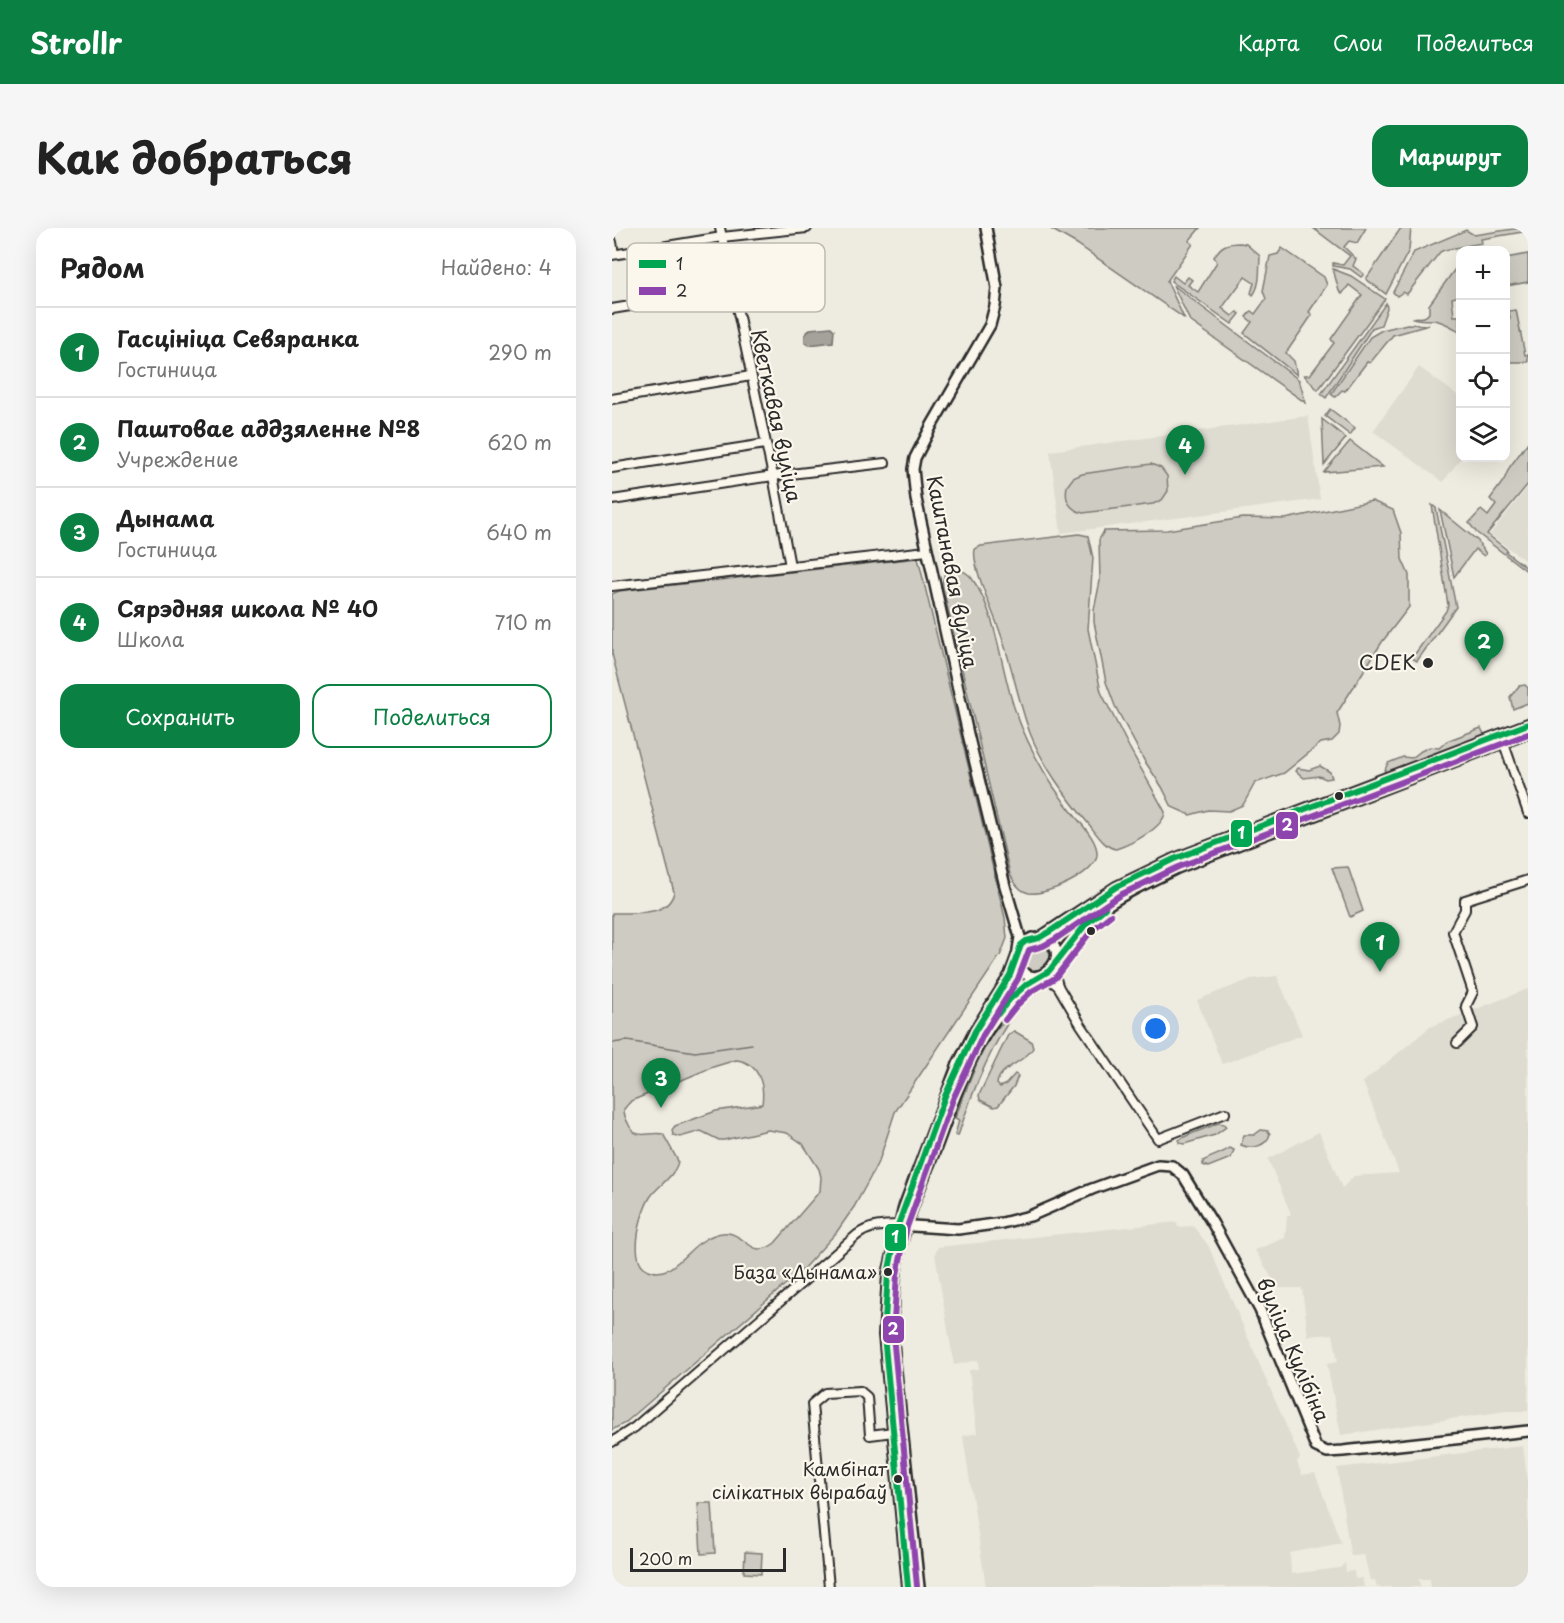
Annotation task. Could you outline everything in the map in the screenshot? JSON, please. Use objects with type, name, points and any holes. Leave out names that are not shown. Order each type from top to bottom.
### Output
[{"type":"main road","name":"Каштанавая вуліца","points":[[986,228],[997,288],[990,325],[932,425],[913,469],[916,499],[968,734],[1005,886],[1020,937]]},
{"type":"main road","points":[[919,1587],[893,1344],[896,1271],[902,1225],[971,1058],[994,1020],[1010,999],[1054,964],[1086,924],[1122,895],[1177,868],[1502,738],[1528,724]]},
{"type":"main road","points":[[909,1587],[884,1335],[888,1274],[921,1160],[958,1064],[975,1031],[1010,975],[1022,945],[1116,888],[1174,859],[1502,738],[1528,733]]},
{"type":"main road","points":[[1041,976],[1032,976],[1021,969],[1018,953],[1020,937],[1045,939],[1054,948],[1054,964]]},
{"type":"main road","name":"вуліца Кулібіна","points":[[902,1225],[958,1229],[1002,1223],[1030,1216],[1158,1165],[1172,1166],[1183,1175],[1219,1234],[1260,1310],[1316,1447],[1327,1452],[1343,1451],[1528,1431]]},
{"type":"street","name":"Кветкавая вуліца","points":[[720,228],[723,243]]},
{"type":"street","points":[[684,243],[807,228]]},
{"type":"street","points":[[612,242],[613,254]]},
{"type":"street","points":[[612,309],[627,307]]},
{"type":"street","name":"Кветкавая вуліца","points":[[738,312],[790,566]]},
{"type":"street","points":[[612,399],[751,376]]},
{"type":"street","points":[[612,468],[765,444]]},
{"type":"street","points":[[612,500],[773,476],[885,463]]},
{"type":"street","points":[[612,586],[927,550]]},
{"type":"street","points":[[1502,738],[1528,813]]},
{"type":"street","points":[[1457,1043],[1473,1027],[1466,1006],[1473,992],[1454,932],[1465,910],[1466,900],[1528,880]]},
{"type":"street","points":[[1054,964],[1058,986],[1081,1025],[1158,1139],[1225,1113]]},
{"type":"street","points":[[1041,976],[1058,986]]},
{"type":"street","points":[[612,1442],[634,1427],[865,1229],[876,1226],[902,1225]]},
{"type":"street","points":[[829,1587],[812,1404],[825,1393],[860,1391],[867,1397],[870,1435],[893,1432]]},
{"type":"shaded area","points":[[1049,228],[1200,228],[1189,241],[1193,244],[1167,281],[1184,318],[1077,244]]},
{"type":"shaded area","points":[[1313,228],[1366,228],[1357,243],[1349,241],[1344,247],[1356,259],[1353,266],[1364,274],[1361,277],[1350,269],[1333,266],[1333,263],[1343,265],[1350,256]]},
{"type":"shaded area","points":[[1401,228],[1411,228],[1409,250],[1386,294],[1366,279]]},
{"type":"shaded area","points":[[1528,228],[1528,231],[1481,239],[1482,243],[1444,250],[1407,294],[1403,292],[1397,296],[1393,292],[1414,252],[1466,230],[1474,235]]},
{"type":"shaded area","points":[[1228,244],[1246,244],[1260,256],[1259,277],[1253,295],[1251,293],[1254,283],[1245,277],[1222,308],[1232,316],[1237,312],[1240,314],[1232,324],[1171,281],[1174,276],[1183,283],[1188,277],[1192,280],[1188,285],[1198,292],[1217,262],[1214,257],[1219,250]]},
{"type":"shaded area","points":[[1282,248],[1324,277],[1327,285],[1309,312],[1312,315],[1286,353],[1294,361],[1297,375],[1244,333],[1252,322],[1246,317],[1251,311],[1255,314],[1266,299],[1263,291],[1270,256],[1278,254]]},
{"type":"shaded area","points":[[1528,254],[1528,282],[1510,285],[1510,257]]},
{"type":"shaded area","points":[[1333,269],[1351,276],[1385,299],[1318,390],[1304,375],[1310,375],[1334,343],[1331,339],[1362,295],[1349,285],[1342,294],[1339,291]]},
{"type":"shaded area","points":[[1456,269],[1456,297],[1452,298],[1456,329],[1434,320],[1413,318],[1427,315],[1429,305]]},
{"type":"shaded area","points":[[1173,285],[1299,380],[1306,403],[1190,321]]},
{"type":"shaded area","points":[[1386,303],[1387,308],[1381,325],[1372,328],[1326,398],[1321,394]]},
{"type":"shaded area","points":[[1516,310],[1528,362],[1510,362],[1510,311]]},
{"type":"shaded area","points":[[1407,324],[1429,325],[1393,335],[1370,363],[1367,362],[1345,391],[1342,390],[1335,397],[1331,394],[1370,337],[1382,330]]},
{"type":"shaded area","points":[[831,327],[834,330],[833,342],[809,345],[805,342],[805,335],[810,329]]},
{"type":"shaded area","points":[[1419,367],[1456,394],[1456,462],[1458,462],[1443,482],[1373,431]]},
{"type":"shaded area","points":[[1330,409],[1355,428],[1350,435],[1325,416]]},
{"type":"shaded area","points":[[1308,416],[1320,499],[1061,533],[1050,451]]},
{"type":"shaded area","points":[[1322,419],[1346,438],[1324,465]]},
{"type":"shaded area","points":[[1350,441],[1383,467],[1324,472]]},
{"type":"shaded area","points":[[1528,442],[1528,484],[1487,534],[1507,550],[1506,552],[1528,567],[1528,572],[1477,533],[1469,523],[1481,510],[1488,516],[1496,505],[1490,499]]},
{"type":"shaded area","points":[[1151,464],[1161,468],[1167,476],[1168,491],[1162,500],[1153,504],[1083,513],[1069,504],[1066,496],[1067,486],[1073,478],[1082,474]]},
{"type":"shaded area","points":[[1528,487],[1528,563],[1490,534]]},
{"type":"shaded area","points":[[1372,501],[1393,510],[1401,533],[1402,559],[1409,575],[1409,607],[1382,642],[1337,713],[1339,734],[1332,741],[1321,743],[1284,773],[1255,783],[1243,805],[1229,811],[1208,810],[1190,815],[1172,807],[1115,706],[1106,682],[1094,622],[1100,581],[1099,540],[1104,531],[1167,530],[1243,518],[1285,519]]},
{"type":"shaded area","points":[[1432,505],[1436,508],[1456,607],[1417,661],[1412,658],[1448,605]]},
{"type":"shaded area","points":[[1440,510],[1478,541],[1486,554],[1484,556],[1475,549],[1454,577]]},
{"type":"shaded area","points":[[1079,534],[1088,536],[1093,558],[1088,629],[1101,692],[1165,812],[1159,824],[1153,829],[1116,849],[1104,842],[1071,801],[1055,780],[1035,745],[1004,644],[976,566],[975,549],[981,546]]},
{"type":"shaded area","points":[[918,558],[1005,918],[1007,938],[1001,954],[895,1112],[880,1158],[854,1207],[836,1233],[801,1271],[625,1423],[612,1430],[612,913],[657,910],[665,906],[674,892],[612,654],[612,594],[619,591]],"holes":[[[736,1060],[750,1065],[758,1075],[763,1096],[762,1104],[716,1111],[675,1126],[672,1130],[673,1135],[680,1137],[701,1131],[719,1140],[724,1140],[768,1130],[787,1133],[803,1144],[819,1169],[820,1191],[775,1243],[764,1249],[756,1248],[735,1235],[726,1233],[714,1235],[698,1244],[667,1269],[660,1272],[645,1268],[638,1254],[640,1222],[651,1196],[671,1175],[678,1161],[663,1134],[639,1134],[631,1129],[624,1109],[631,1101],[713,1067]]]},
{"type":"shaded area","points":[[955,568],[965,572],[971,578],[988,609],[1010,695],[1040,766],[1089,834],[1097,850],[1094,862],[1088,869],[1069,882],[1047,891],[1025,892],[1017,886],[1010,874],[942,584],[945,572]]},
{"type":"shaded area","points":[[1525,685],[1528,688],[1528,703],[1513,709],[1510,697],[1519,686]]},
{"type":"shaded area","points":[[1481,728],[1485,736],[1387,773],[1384,772],[1388,763],[1403,757],[1412,758],[1430,747],[1439,748],[1447,741]]},
{"type":"shaded area","points":[[1320,766],[1330,772],[1332,778],[1326,779],[1319,776],[1304,778],[1296,771],[1298,768],[1309,770]]},
{"type":"shaded area","points":[[1348,867],[1363,911],[1350,917],[1332,868]]},
{"type":"shaded area","points":[[1036,943],[1046,947],[1050,957],[1046,967],[1036,971],[1026,967],[1022,957],[1026,947]]},
{"type":"shaded area","points":[[1277,976],[1302,1035],[1222,1064],[1197,1000],[1251,979]]},
{"type":"shaded area","points":[[1036,984],[1038,987],[1018,1008],[990,1054],[958,1136],[955,1135],[959,1120],[955,1118],[977,1063],[992,1034],[1002,1024],[1022,994]]},
{"type":"shaded area","points":[[1528,989],[1528,1411],[1506,1411],[1341,1435],[1327,1364],[1338,1362],[1333,1334],[1308,1336],[1302,1288],[1278,1288],[1255,1250],[1285,1238],[1287,1216],[1291,1214],[1268,1159],[1319,1132],[1342,1188],[1354,1176],[1399,1173],[1363,1082],[1430,1027]]},
{"type":"shaded area","points":[[1014,1031],[1031,1041],[1033,1048],[1002,1073],[997,1084],[1000,1087],[1015,1074],[1018,1076],[1014,1086],[998,1106],[994,1107],[980,1100],[979,1095],[1008,1035]]},
{"type":"shaded area","points":[[1218,1123],[1226,1127],[1215,1135],[1184,1144],[1179,1143],[1179,1140]]},
{"type":"shaded area","points":[[1261,1130],[1268,1131],[1270,1134],[1262,1144],[1250,1147],[1241,1145],[1244,1135],[1254,1135]]},
{"type":"shaded area","points":[[1230,1148],[1234,1150],[1231,1158],[1208,1167],[1203,1165],[1203,1161]]},
{"type":"shaded area","points":[[1177,1222],[1178,1227],[1193,1226],[1208,1245],[1300,1458],[1297,1462],[1302,1475],[1315,1473],[1341,1543],[1290,1553],[1291,1574],[1340,1568],[1345,1563],[1346,1572],[1354,1571],[1355,1579],[1362,1578],[1364,1587],[986,1587],[963,1436],[977,1433],[969,1370],[979,1369],[978,1360],[954,1365],[935,1254],[938,1247]]},
{"type":"shaded area","points":[[1523,1446],[1528,1485],[1528,1587],[1431,1587],[1430,1579],[1419,1579],[1420,1587],[1377,1587],[1375,1580],[1370,1580],[1364,1555],[1353,1556],[1350,1553],[1337,1468]]},
{"type":"shaded area","points":[[698,1503],[712,1503],[715,1553],[701,1554]]},
{"type":"shaded area","points":[[745,1552],[762,1553],[761,1574],[744,1573]]},
{"type":"waterway","points":[[612,1043],[627,1041],[695,1052],[752,1044]]},
{"type":"transit line","name":"1","points":[[908,1587],[884,1335],[888,1274],[898,1225],[945,1096],[975,1031],[1010,975],[1021,945],[1049,932],[1116,887],[1174,859],[1528,724]]},
{"type":"transit line","name":"2","points":[[917,1586],[893,1335],[897,1275],[907,1227],[953,1099],[983,1035],[1018,979],[1029,950],[1054,940],[1120,895],[1178,867],[1528,734]]},
{"type":"transit line","name":"1","points":[[998,1014],[1027,984],[1049,971],[1086,924],[1105,908]]},
{"type":"transit line","name":"2","points":[[1005,1020],[1032,991],[1055,978],[1092,930],[1111,915]]},
{"type":"place","name":"Сярэдняя школа № 40","points":[[1185,475]]},
{"type":"place","name":"CDEK","points":[[1428,663]]},
{"type":"place","name":"Паштовае аддзяленне №8","points":[[1484,671]]},
{"type":"place","name":"Гасцініца Севяранка","points":[[1380,972]]},
{"type":"place","name":"Дынама","points":[[661,1108]]},
{"type":"place","name":"База «Дынама»","points":[[888,1272]]},
{"type":"place","name":"Камбінат сілікатных вырабаў","points":[[898,1479]]}]
